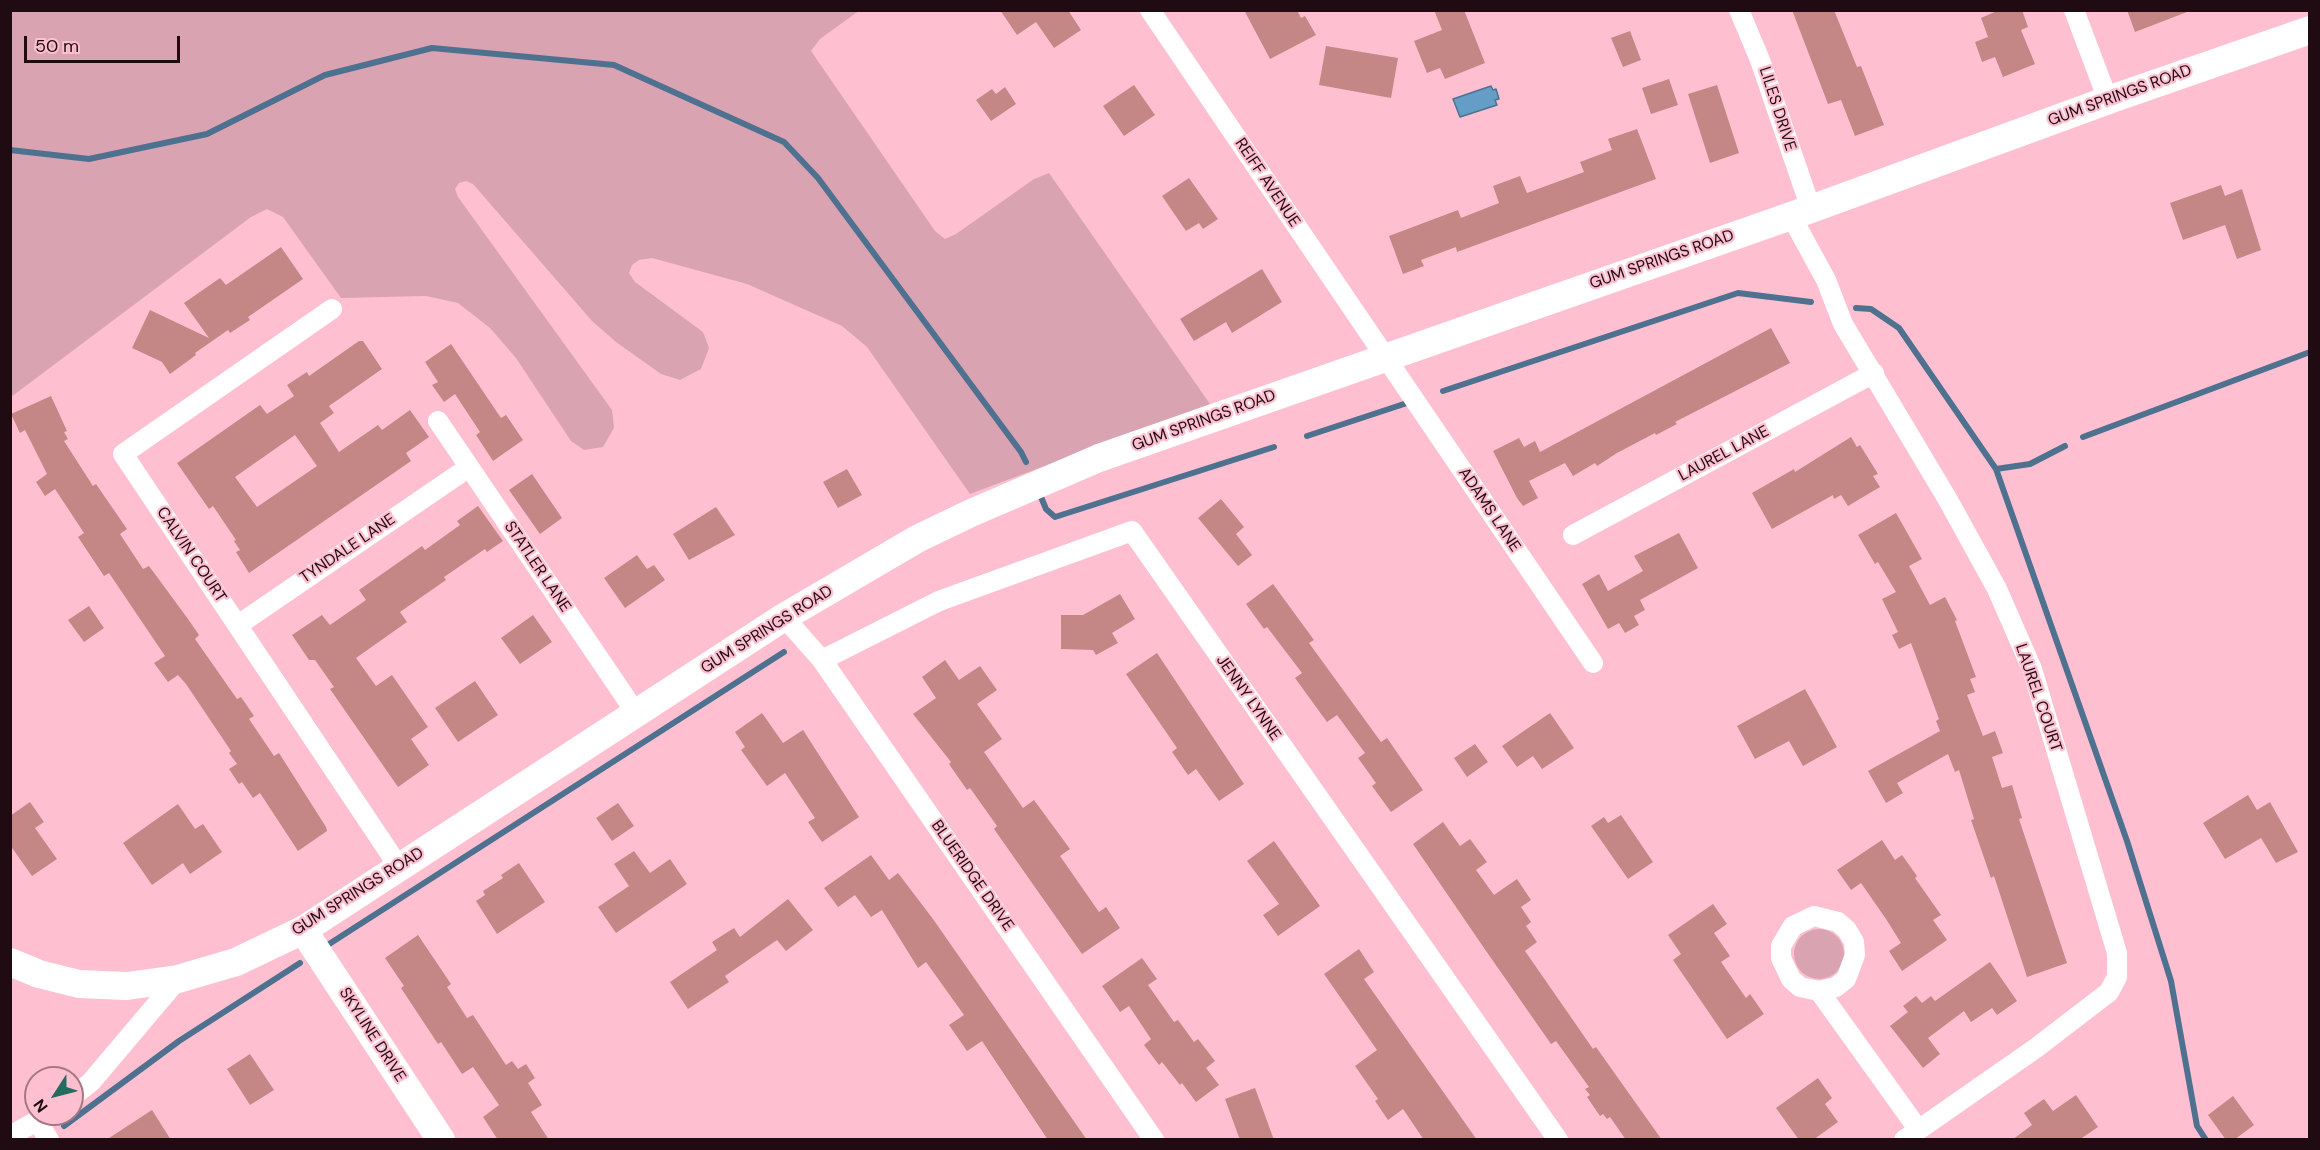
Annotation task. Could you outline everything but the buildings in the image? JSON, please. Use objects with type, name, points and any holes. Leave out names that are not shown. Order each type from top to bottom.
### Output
[{"type":"main road","name":"GUM SPRINGS ROAD","points":[[10,962],[39,974],[80,984],[127,986],[178,979],[236,962],[303,930],[784,617],[917,539],[971,513],[1100,458],[1385,356],[1801,213],[2108,100],[2310,30]]},
{"type":"main road","name":"SKYLINE DRIVE","points":[[303,930],[441,1140]]},
{"type":"street","name":"REIFF AVENUE","points":[[1150,10],[1385,356]]},
{"type":"street","name":"LILES DRIVE","points":[[1739,10],[1760,60],[1801,213]]},
{"type":"street","points":[[2073,10],[2108,100]]},
{"type":"street","name":"LAUREL COURT","points":[[1801,213],[1843,324],[1988,569],[2031,669],[2117,953],[2117,977],[2109,992],[2036,1048],[1911,1134],[1820,991]]},
{"type":"street","name":"CALVIN COURT","points":[[332,309],[123,454],[399,867]]},
{"type":"street","name":"ADAMS LANE","points":[[1385,356],[1593,663]]},
{"type":"street","name":"LAUREL LANE","points":[[1573,535],[1874,373]]},
{"type":"street","name":"STATLER LANE","points":[[438,421],[636,713]]},
{"type":"street","name":"TYNDALE LANE","points":[[238,625],[459,474]]},
{"type":"street","name":"JENNY LYNNE","points":[[822,660],[939,601],[1132,531],[1558,1140]]},
{"type":"street","name":"BLUERIDGE DRIVE","points":[[784,617],[822,660],[1154,1140]]},
{"type":"street","points":[[84,1088],[178,979]]},
{"type":"street","points":[[10,1136],[28,1126]]},
{"type":"shaded area","points":[[860,10],[820,39],[811,51],[935,231],[945,239],[956,234],[1034,179],[1049,173],[1210,404],[970,494],[867,347],[842,326],[747,284],[652,258],[639,260],[632,265],[629,273],[635,282],[703,332],[709,348],[701,369],[680,380],[661,374],[616,342],[592,321],[473,184],[466,181],[459,183],[455,189],[458,197],[612,410],[614,428],[603,447],[584,450],[571,441],[516,358],[490,328],[458,303],[426,296],[341,298],[283,217],[267,209],[251,217],[11,397],[11,11]]},
{"type":"shaded area","points":[[1814,929],[1824,929],[1837,936],[1844,949],[1844,959],[1837,972],[1824,979],[1814,979],[1805,975],[1798,968],[1794,959],[1794,949],[1798,940],[1805,933]]},
{"type":"water","points":[[1491,86],[1493,90],[1496,89],[1499,99],[1495,100],[1497,105],[1460,117],[1453,99]]},
{"type":"waterway","points":[[10,150],[89,159],[207,134],[325,75],[432,48],[614,65],[784,142],[818,178],[1021,452],[1026,462]]},
{"type":"waterway","points":[[1443,391],[1738,293],[1811,302]]},
{"type":"waterway","points":[[1856,308],[1871,309],[1899,328],[1996,469],[2127,841],[2171,981],[2197,1126],[2206,1140]]},
{"type":"waterway","points":[[2083,437],[2310,352]]},
{"type":"waterway","points":[[1307,436],[1410,402]]},
{"type":"waterway","points":[[1996,469],[2030,464],[2065,446]]},
{"type":"waterway","points":[[1041,497],[1046,509],[1055,517],[1274,447]]},
{"type":"waterway","points":[[326,946],[784,652]]},
{"type":"waterway","points":[[84,1111],[179,1041],[300,963]]}]
